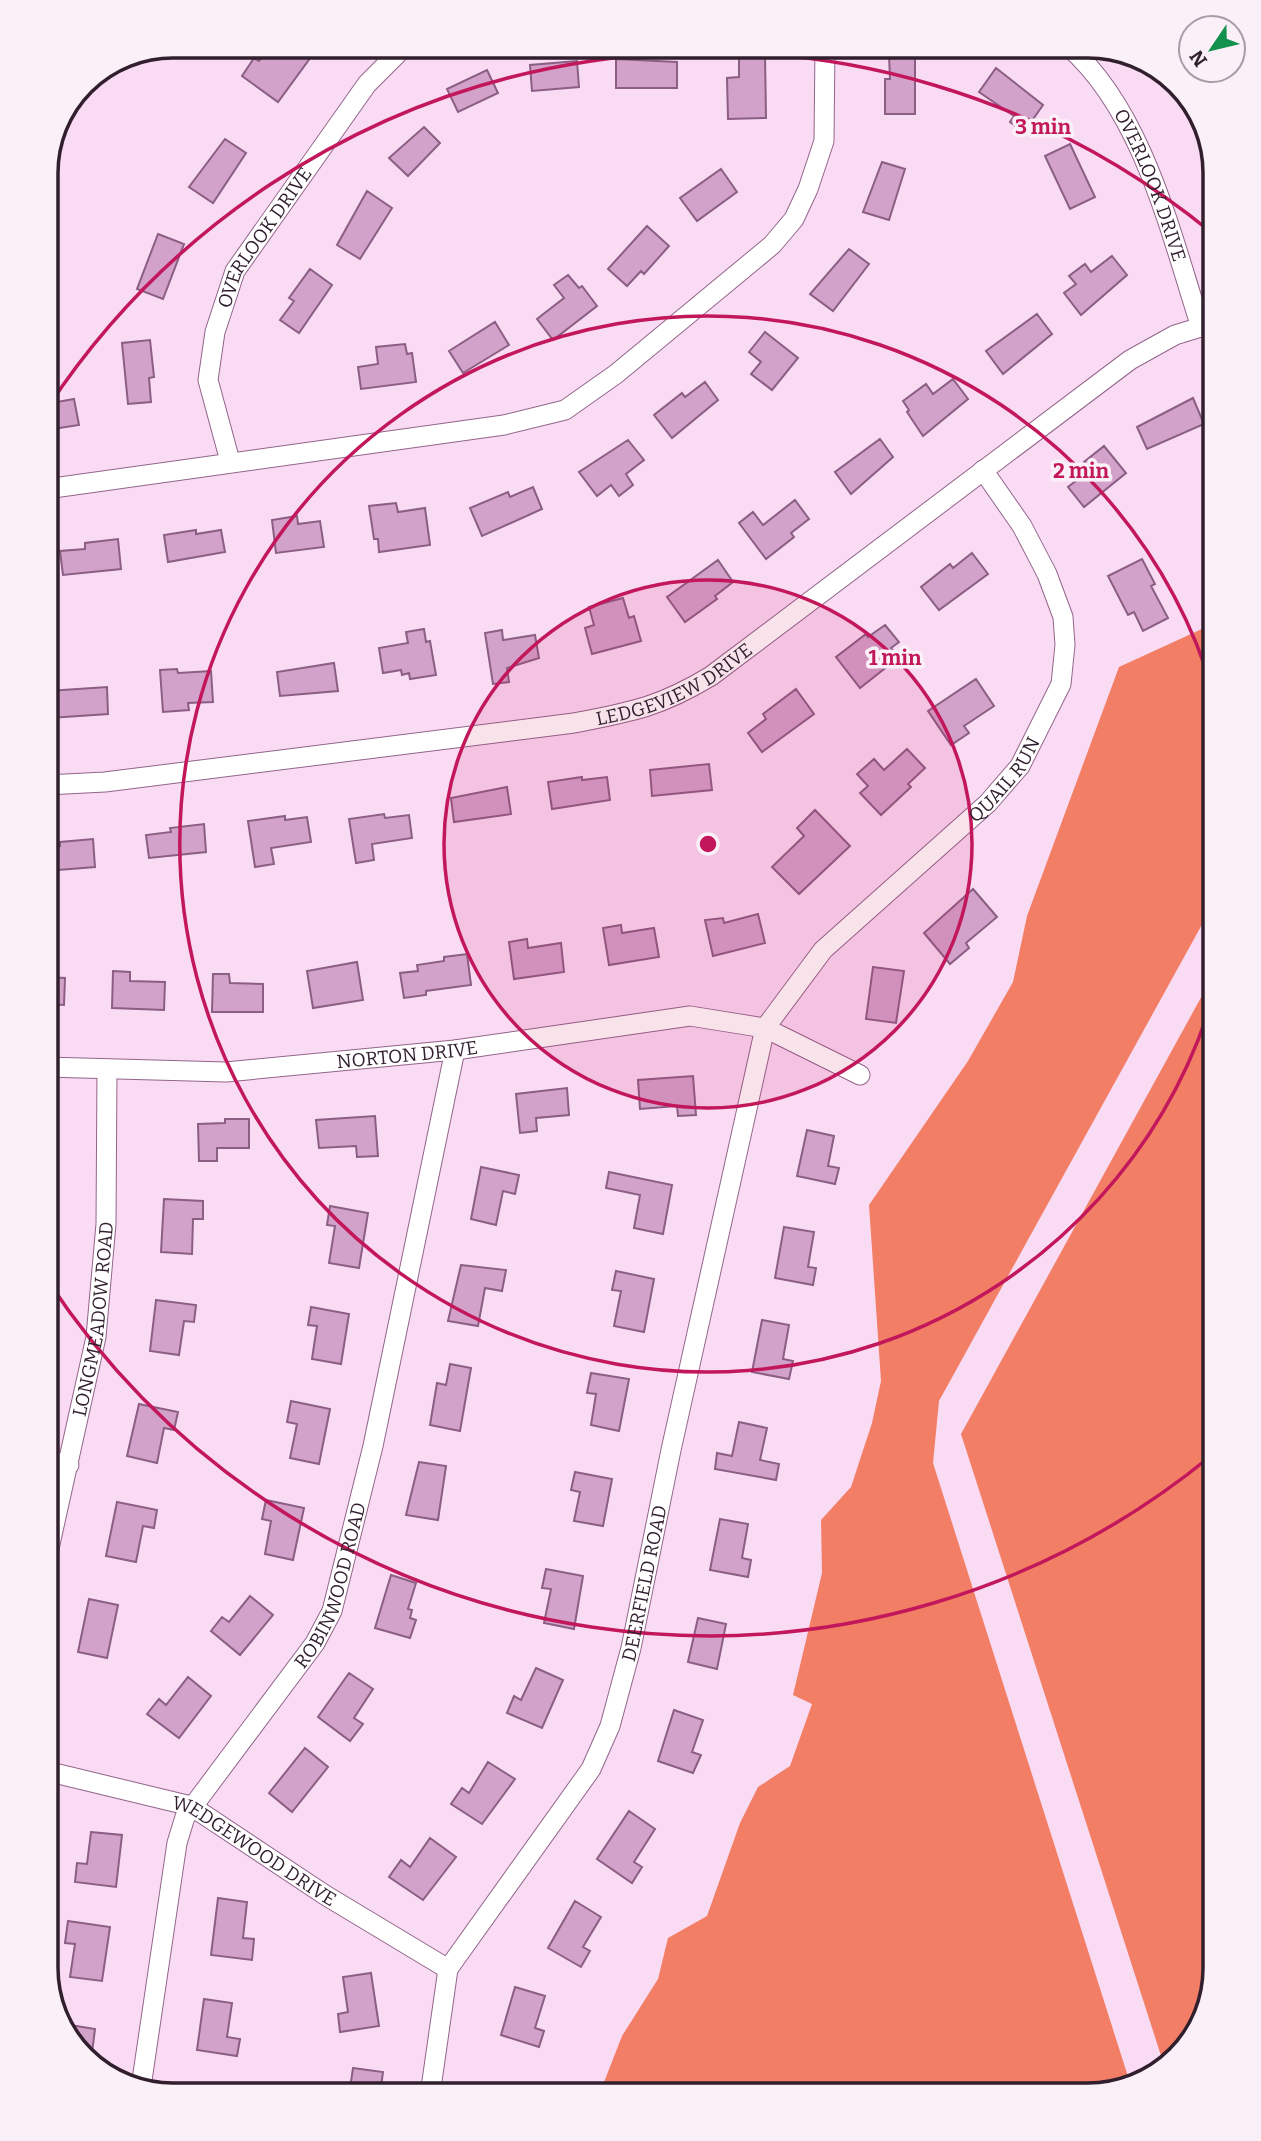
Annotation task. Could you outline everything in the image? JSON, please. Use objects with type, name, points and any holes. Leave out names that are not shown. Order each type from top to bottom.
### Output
[{"type":"street","name":"OVERLOOK DRIVE","points":[[230,461],[208,380],[215,332],[235,271],[367,84],[393,58]]},
{"type":"street","points":[[58,487],[230,461],[504,425],[565,410],[616,374],[761,254],[794,219],[808,189],[824,141],[825,58]]},
{"type":"street","name":"OVERLOOK DRIVE","points":[[1082,58],[1124,115],[1203,316]]},
{"type":"street","name":"LEDGEVIEW DRIVE","points":[[58,784],[160,775],[574,723],[645,710],[680,695],[711,676],[1130,360],[1175,335],[1203,330]]},
{"type":"street","name":"QUAIL RUN","points":[[765,1028],[823,950],[988,803],[1020,766],[1061,684],[1065,645],[1063,617],[1047,575],[1022,526],[983,470]]},
{"type":"street","name":"NORTON DRIVE","points":[[58,1067],[226,1072],[455,1051],[690,1016],[765,1028],[860,1075]]},
{"type":"street","name":"DEERFIELD ROAD","points":[[432,2083],[449,1969],[591,1769],[610,1726],[631,1648],[671,1450],[765,1028]]},
{"type":"street","name":"ROBINWOOD ROAD","points":[[142,2079],[177,1843],[191,1806],[314,1643],[332,1611],[373,1446],[455,1051]]},
{"type":"street","name":"LONGMEADOW ROAD","points":[[58,1511],[96,1337],[106,1224],[107,1069]]},
{"type":"street","points":[[58,1463],[69,1465]]},
{"type":"street","name":"WEDGEWOOD DRIVE","points":[[58,1773],[191,1806],[325,1895],[449,1969]]},
{"type":"shaded area","points":[[1203,628],[1203,923],[939,1401],[933,1463],[1128,2075],[1089,2083],[604,2083],[622,2036],[658,1979],[668,1938],[707,1916],[740,1823],[758,1787],[790,1766],[812,1704],[793,1695],[822,1573],[821,1520],[851,1487],[872,1423],[881,1381],[869,1205],[968,1061],[1013,982],[1027,916],[1119,667]]},
{"type":"shaded area","points":[[1203,994],[1203,1969],[1195,2013],[1175,2044],[1161,2057],[961,1434]]},
{"type":"building","points":[[254,58],[259,61],[261,58],[310,58],[278,102],[242,76]]},
{"type":"building","points":[[739,58],[765,58],[766,118],[728,119],[727,78],[739,77]]},
{"type":"building","points":[[889,58],[915,58],[915,114],[885,114],[885,79],[890,79]]},
{"type":"building","points":[[616,59],[677,62],[677,88],[616,88]]},
{"type":"building","points":[[577,61],[579,87],[532,91],[530,65]]},
{"type":"building","points":[[996,68],[1043,105],[1024,132],[1010,122],[1014,116],[979,92]]},
{"type":"building","points":[[487,70],[498,93],[458,112],[447,89]]},
{"type":"building","points":[[424,127],[440,143],[408,176],[389,158]]},
{"type":"building","points":[[225,139],[246,153],[213,203],[189,187]]},
{"type":"building","points":[[1070,144],[1095,197],[1070,209],[1045,156]]},
{"type":"building","points":[[882,162],[905,169],[889,220],[863,212]]},
{"type":"building","points":[[721,169],[737,192],[697,221],[680,198]]},
{"type":"building","points":[[367,191],[392,208],[360,259],[337,245]]},
{"type":"building","points":[[647,226],[669,246],[644,274],[641,271],[627,286],[608,269]]},
{"type":"building","points":[[158,234],[184,244],[163,299],[137,289]]},
{"type":"building","points":[[849,249],[869,264],[833,311],[810,294]]},
{"type":"building","points":[[1112,256],[1127,275],[1081,315],[1064,293],[1076,284],[1069,276],[1085,264],[1091,272]]},
{"type":"building","points":[[310,269],[332,285],[299,333],[280,320],[294,301],[289,298]]},
{"type":"building","points":[[568,275],[579,288],[582,286],[597,306],[553,340],[537,319],[564,298],[554,285]]},
{"type":"building","points":[[1037,314],[1052,334],[1003,374],[986,351]]},
{"type":"building","points":[[495,322],[509,345],[463,373],[449,351]]},
{"type":"building","points":[[765,332],[798,358],[772,390],[751,374],[761,362],[749,352]]},
{"type":"building","points":[[150,340],[154,377],[149,378],[151,402],[128,404],[122,343]]},
{"type":"building","points":[[405,344],[407,354],[412,353],[416,382],[361,389],[358,367],[378,364],[376,347]]},
{"type":"building","points":[[953,379],[968,399],[923,436],[903,401],[926,384],[933,394]]},
{"type":"building","points":[[705,382],[718,400],[672,438],[654,415],[682,393],[685,397]]},
{"type":"building","points":[[1193,398],[1203,422],[1203,424],[1147,449],[1137,427]]},
{"type":"building","points":[[74,399],[79,425],[58,428],[58,402]]},
{"type":"building","points":[[880,439],[893,457],[851,494],[835,472]]},
{"type":"building","points":[[628,440],[644,460],[626,474],[633,485],[619,496],[611,485],[597,496],[579,472]]},
{"type":"building","points":[[1104,446],[1126,473],[1084,507],[1068,487],[1090,470],[1084,462]]},
{"type":"building","points":[[533,487],[542,509],[482,536],[470,508],[508,492],[510,497]]},
{"type":"building","points":[[795,500],[809,519],[791,533],[794,537],[766,559],[739,523],[753,512],[763,525]]},
{"type":"building","points":[[396,503],[398,512],[425,508],[430,545],[379,552],[378,539],[374,539],[369,506]]},
{"type":"building","points":[[297,516],[298,524],[320,521],[324,547],[276,553],[272,520]]},
{"type":"building","points":[[196,530],[196,534],[221,530],[225,552],[168,562],[164,535]]},
{"type":"building","points":[[118,539],[121,569],[63,575],[60,551],[85,549],[85,543]]},
{"type":"building","points":[[972,553],[988,574],[939,610],[921,587],[950,564],[953,568]]},
{"type":"building","points":[[1142,559],[1155,584],[1151,586],[1168,618],[1143,631],[1134,612],[1128,615],[1108,576]]},
{"type":"building","points":[[718,560],[733,582],[715,596],[717,599],[685,622],[667,597]]},
{"type":"building","points":[[623,598],[629,618],[634,616],[641,641],[592,654],[585,628],[594,625],[589,607]]},
{"type":"building","points":[[885,625],[899,642],[891,648],[898,658],[860,688],[836,657],[866,634],[868,637]]},
{"type":"building","points":[[424,629],[426,642],[430,641],[436,675],[410,679],[409,673],[402,675],[401,670],[383,673],[379,648],[408,643],[406,632]]},
{"type":"building","points":[[502,630],[503,640],[535,635],[539,658],[507,668],[509,682],[493,684],[485,633]]},
{"type":"building","points":[[334,663],[338,691],[280,696],[277,672]]},
{"type":"building","points":[[177,669],[178,673],[211,671],[213,702],[188,703],[189,710],[163,712],[160,670]]},
{"type":"building","points":[[976,679],[994,706],[964,726],[969,733],[951,745],[928,711]]},
{"type":"building","points":[[107,687],[108,714],[58,717],[58,690]]},
{"type":"building","points":[[796,689],[814,714],[762,752],[748,733],[766,719],[763,714]]},
{"type":"building","points":[[907,749],[925,768],[908,784],[911,787],[881,815],[860,793],[868,786],[857,774],[874,759],[884,770]]},
{"type":"building","points":[[709,764],[712,790],[652,796],[650,770]]},
{"type":"building","points":[[582,777],[582,780],[607,777],[610,800],[552,809],[548,782]]},
{"type":"building","points":[[507,787],[511,814],[454,822],[451,798]]},
{"type":"building","points":[[815,810],[850,846],[799,894],[772,867],[804,836],[797,828]]},
{"type":"building","points":[[384,814],[385,818],[409,815],[412,838],[372,844],[374,860],[356,863],[349,819]]},
{"type":"building","points":[[285,816],[285,820],[307,817],[311,842],[271,848],[274,864],[255,867],[248,821]]},
{"type":"building","points":[[204,824],[206,852],[149,858],[146,835],[171,832],[170,828]]},
{"type":"building","points":[[93,839],[95,867],[58,870],[60,842]]},
{"type":"building","points":[[973,889],[997,917],[966,943],[969,948],[950,964],[924,933]]},
{"type":"building","points":[[758,914],[765,943],[713,956],[705,920],[723,918],[724,923]]},
{"type":"building","points":[[621,925],[622,933],[654,928],[659,957],[609,965],[603,928]]},
{"type":"building","points":[[527,939],[528,948],[561,943],[564,972],[514,979],[509,942]]},
{"type":"building","points":[[467,954],[471,985],[426,991],[426,995],[404,998],[400,973],[418,971],[417,965],[444,961],[444,957]]},
{"type":"building","points":[[357,962],[363,1000],[313,1008],[307,971]]},
{"type":"building","points":[[873,967],[904,971],[896,1023],[866,1019]]},
{"type":"building","points":[[113,971],[130,972],[130,981],[165,982],[164,1010],[112,1008]]},
{"type":"building","points":[[213,974],[229,974],[230,983],[263,984],[263,1012],[212,1012]]},
{"type":"building","points":[[58,978],[65,978],[64,1005],[58,1005]]},
{"type":"building","points":[[693,1076],[696,1115],[678,1116],[677,1106],[640,1109],[638,1080]]},
{"type":"building","points":[[567,1088],[569,1115],[536,1118],[537,1131],[520,1133],[516,1094]]},
{"type":"building","points":[[375,1116],[378,1156],[357,1157],[356,1146],[319,1148],[316,1120]]},
{"type":"building","points":[[225,1119],[249,1119],[249,1148],[217,1148],[217,1161],[199,1161],[198,1124],[225,1123]]},
{"type":"building","points":[[807,1130],[834,1136],[828,1166],[839,1168],[835,1184],[797,1176]]},
{"type":"building","points":[[481,1167],[519,1175],[515,1194],[503,1191],[496,1225],[471,1219]]},
{"type":"building","points":[[609,1172],[672,1185],[663,1234],[634,1228],[640,1195],[606,1188]]},
{"type":"building","points":[[164,1199],[203,1201],[203,1219],[193,1219],[192,1254],[161,1252]]},
{"type":"building","points":[[330,1206],[368,1213],[359,1268],[329,1263],[335,1226],[327,1225]]},
{"type":"building","points":[[784,1227],[814,1232],[808,1267],[816,1268],[813,1285],[775,1278]]},
{"type":"building","points":[[461,1265],[506,1270],[502,1291],[485,1288],[478,1326],[448,1321]]},
{"type":"building","points":[[616,1271],[654,1279],[644,1332],[614,1326],[621,1291],[612,1290]]},
{"type":"building","points":[[156,1300],[196,1305],[194,1322],[184,1321],[179,1355],[150,1351]]},
{"type":"building","points":[[311,1307],[349,1314],[341,1364],[312,1359],[317,1326],[308,1325]]},
{"type":"building","points":[[762,1320],[789,1325],[783,1359],[793,1361],[789,1379],[752,1372]]},
{"type":"building","points":[[450,1364],[471,1368],[460,1431],[430,1425],[437,1383],[446,1385]]},
{"type":"building","points":[[591,1373],[629,1379],[619,1431],[591,1425],[596,1394],[587,1393]]},
{"type":"building","points":[[291,1401],[330,1409],[319,1464],[290,1458],[297,1424],[287,1422]]},
{"type":"building","points":[[139,1404],[178,1412],[174,1430],[164,1428],[157,1463],[127,1456]]},
{"type":"building","points":[[739,1422],[767,1428],[760,1460],[779,1464],[776,1480],[715,1469],[717,1453],[732,1456]]},
{"type":"building","points":[[419,1462],[446,1466],[438,1520],[406,1515]]},
{"type":"building","points":[[575,1472],[612,1479],[603,1526],[574,1521],[580,1492],[571,1490]]},
{"type":"building","points":[[266,1500],[304,1508],[293,1560],[265,1554],[271,1521],[262,1519]]},
{"type":"building","points":[[117,1502],[157,1510],[154,1528],[143,1526],[136,1562],[106,1556]]},
{"type":"building","points":[[720,1519],[748,1524],[742,1558],[751,1560],[748,1577],[710,1570]]},
{"type":"building","points":[[546,1569],[583,1576],[574,1629],[544,1623],[551,1589],[542,1588]]},
{"type":"building","points":[[391,1575],[416,1583],[408,1609],[412,1610],[410,1618],[416,1620],[410,1638],[375,1628]]},
{"type":"building","points":[[250,1596],[273,1615],[240,1655],[211,1631],[222,1617],[229,1622]]},
{"type":"building","points":[[89,1599],[118,1605],[107,1658],[78,1652]]},
{"type":"building","points":[[698,1618],[726,1624],[717,1669],[688,1662]]},
{"type":"building","points":[[536,1668],[563,1680],[542,1728],[507,1713],[514,1696],[521,1700]]},
{"type":"building","points":[[349,1673],[373,1689],[354,1718],[363,1724],[350,1741],[318,1717]]},
{"type":"building","points":[[188,1677],[211,1696],[179,1738],[147,1714],[159,1699],[166,1705]]},
{"type":"building","points":[[674,1710],[703,1720],[692,1752],[701,1755],[693,1773],[658,1761]]},
{"type":"building","points":[[305,1748],[328,1767],[292,1812],[269,1793]]},
{"type":"building","points":[[488,1762],[515,1779],[482,1824],[451,1804],[462,1788],[469,1793]]},
{"type":"building","points":[[629,1811],[655,1829],[634,1862],[642,1867],[632,1883],[597,1859]]},
{"type":"building","points":[[91,1832],[122,1835],[116,1887],[75,1882],[77,1863],[87,1864]]},
{"type":"building","points":[[430,1838],[456,1857],[423,1900],[389,1877],[401,1860],[410,1867]]},
{"type":"building","points":[[218,1898],[247,1902],[243,1938],[254,1939],[252,1960],[211,1955]]},
{"type":"building","points":[[575,1901],[601,1917],[583,1947],[590,1951],[581,1967],[548,1948]]},
{"type":"building","points":[[68,1921],[110,1927],[102,1981],[70,1977],[75,1944],[65,1943]]},
{"type":"building","points":[[371,1973],[379,2026],[340,2032],[338,2014],[348,2012],[343,1977]]},
{"type":"building","points":[[515,1987],[545,1996],[535,2028],[544,2031],[539,2047],[501,2035]]},
{"type":"building","points":[[204,1999],[232,2003],[227,2037],[240,2039],[237,2056],[197,2050]]},
{"type":"building","points":[[74,2026],[95,2029],[92,2050]]},
{"type":"building","points":[[353,2068],[383,2072],[382,2083],[351,2083]]}]
